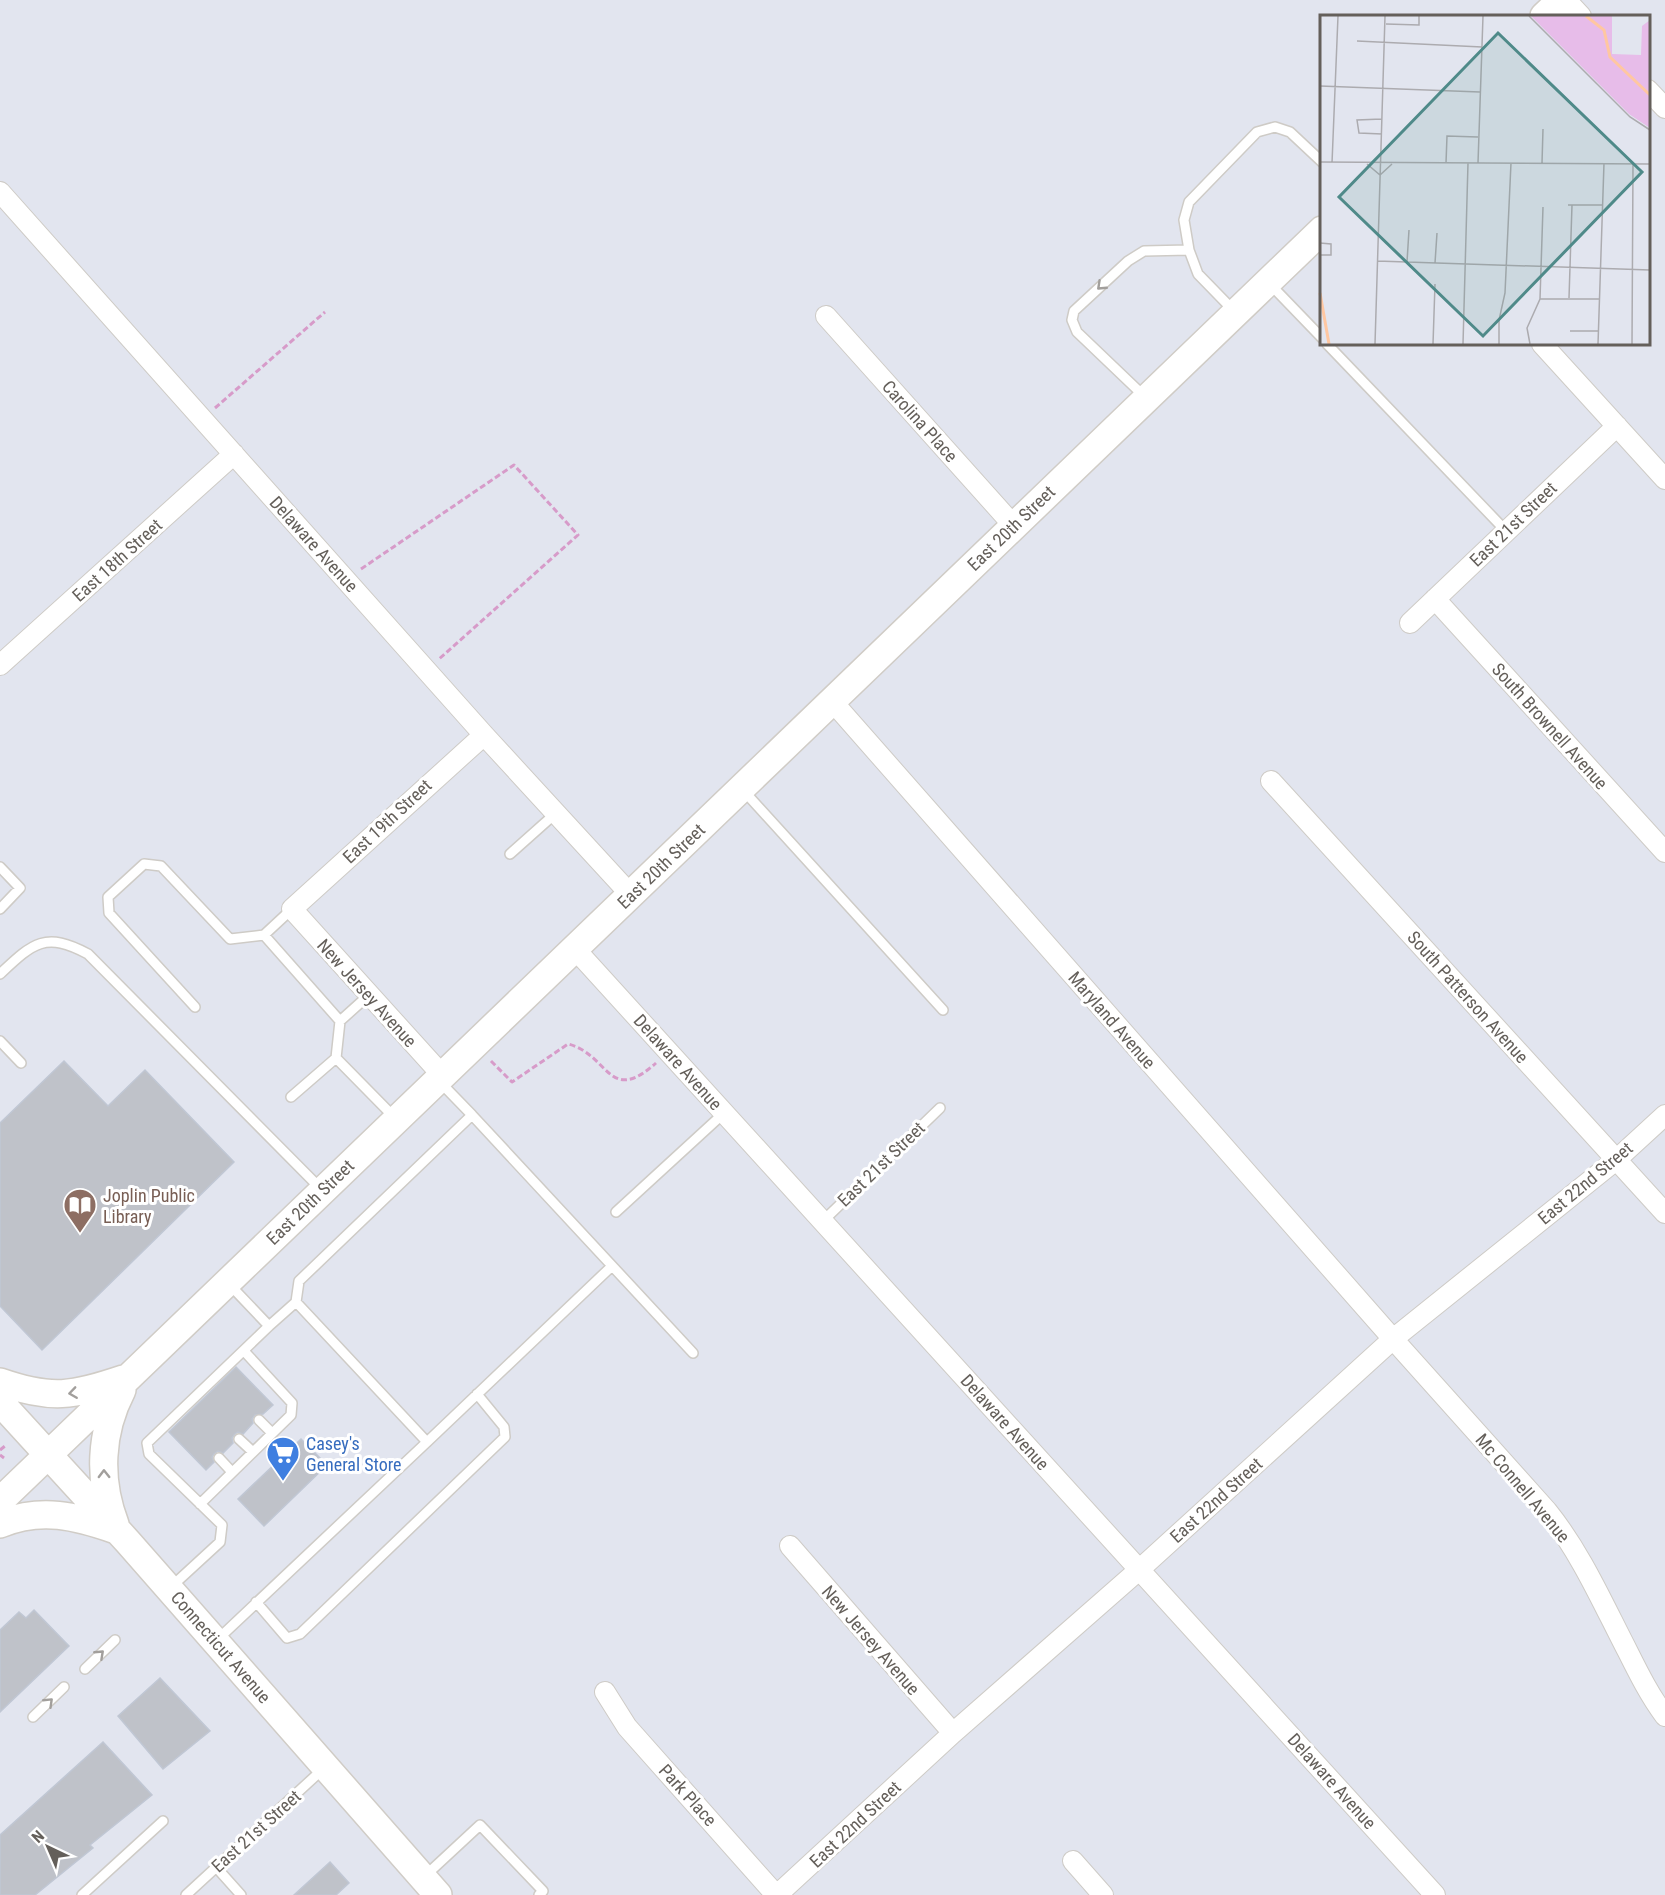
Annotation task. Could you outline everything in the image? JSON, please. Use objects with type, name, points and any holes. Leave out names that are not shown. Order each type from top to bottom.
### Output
[{"type":"main road","points":[[1545,15],[1561,0]]},
{"type":"main road","name":"East 20th Street","points":[[0,1501],[1320,232]]},
{"type":"main road","points":[[0,1382],[57,1395],[85,1391],[129,1377]]},
{"type":"main road","points":[[117,1530],[105,1490],[103,1472],[105,1438],[111,1415],[129,1377]]},
{"type":"main road","name":"Connecticut Avenue","points":[[0,1402],[169,1588],[430,1886]]},
{"type":"main road","points":[[0,1524],[26,1516],[49,1514],[94,1522],[117,1530]]},
{"type":"street","points":[[1566,0],[1580,15]]},
{"type":"street","points":[[1650,92],[1665,108]]},
{"type":"street","name":"Delaware Avenue","points":[[0,192],[484,735],[631,895]]},
{"type":"street","name":"Carolina Place","points":[[826,316],[1014,526]]},
{"type":"street","points":[[1543,345],[1665,479]]},
{"type":"street","name":"East 21st Street","points":[[1410,623],[1617,426]]},
{"type":"street","name":"East 18th Street","points":[[0,665],[234,454]]},
{"type":"street","name":"South Brownell Avenue","points":[[1435,599],[1665,852]]},
{"type":"street","name":"Maryland Avenue","points":[[831,701],[1393,1339]]},
{"type":"street","name":"East 19th Street","points":[[292,909],[484,735]]},
{"type":"street","name":"South Patterson Avenue","points":[[1271,781],[1665,1213]]},
{"type":"street","name":"New Jersey Avenue","points":[[292,909],[370,994],[441,1078]]},
{"type":"street","name":"Delaware Avenue","points":[[575,949],[1435,1895]]},
{"type":"street","name":"East 22nd Street","points":[[777,1895],[953,1733],[1140,1569],[1393,1339],[1616,1160],[1665,1115]]},
{"type":"street","name":"Mc Connell Avenue","points":[[1393,1339],[1557,1523],[1589,1576],[1643,1682],[1665,1716]]},
{"type":"street","name":"New Jersey Avenue","points":[[790,1546],[953,1733]]},
{"type":"street","name":"Park Place","points":[[605,1692],[627,1727],[777,1895]]},
{"type":"street","points":[[1072,1861],[1103,1895]]},
{"type":"lane","points":[[1235,313],[1198,274],[1184,220],[1189,202],[1257,132],[1275,127],[1290,132],[1320,160]]},
{"type":"lane","points":[[1146,399],[1077,332],[1072,320],[1074,311],[1128,261],[1144,251],[1190,250]]},
{"type":"lane","points":[[1268,281],[1320,336]]},
{"type":"lane","points":[[1328,345],[1506,531]]},
{"type":"lane","points":[[741,788],[943,1010]]},
{"type":"lane","points":[[510,854],[556,813]]},
{"type":"lane","points":[[195,1007],[110,913],[108,897],[144,864],[161,866],[230,939],[264,935],[292,909]]},
{"type":"lane","points":[[0,867],[21,888],[0,909]]},
{"type":"lane","points":[[264,935],[340,1021]]},
{"type":"lane","points":[[0,974],[25,950],[48,941],[68,943],[88,954],[322,1190]]},
{"type":"lane","points":[[291,1097],[336,1058],[340,1021],[370,994]]},
{"type":"lane","points":[[0,1041],[21,1062]]},
{"type":"lane","points":[[336,1058],[397,1120]]},
{"type":"lane","points":[[441,1078],[472,1115],[693,1353]]},
{"type":"lane","name":"East 21st Street","points":[[823,1221],[940,1108]]},
{"type":"lane","points":[[616,1212],[724,1113]]},
{"type":"lane","points":[[169,1588],[220,1542],[222,1525],[149,1454],[147,1443],[178,1419],[219,1381],[244,1351],[296,1302],[299,1281],[472,1115]]},
{"type":"lane","points":[[216,1641],[612,1266]]},
{"type":"lane","points":[[227,1282],[269,1326]]},
{"type":"lane","points":[[296,1302],[427,1442]]},
{"type":"lane","points":[[200,1504],[291,1415],[292,1403],[244,1351]]},
{"type":"lane","points":[[256,1602],[287,1638],[300,1634],[505,1437],[504,1427],[477,1394]]},
{"type":"lane","points":[[259,1420],[272,1433]]},
{"type":"lane","points":[[239,1439],[253,1452]]},
{"type":"lane","points":[[219,1458],[232,1472]]},
{"type":"lane","points":[[85,1669],[115,1640]]},
{"type":"lane","points":[[33,1717],[64,1687]]},
{"type":"lane","name":"East 21st Street","points":[[186,1895],[326,1767]]},
{"type":"lane","points":[[82,1895],[163,1821]]},
{"type":"lane","points":[[430,1886],[480,1825],[543,1891],[539,1895]]},
{"type":"lane","points":[[216,1867],[240,1895]]},
{"type":"path","points":[[203,419],[325,312]]},
{"type":"path","points":[[346,580],[514,465],[578,535],[427,670]]},
{"type":"path","points":[[475,1044],[512,1082],[568,1044],[580,1047],[620,1080],[630,1080],[645,1074],[669,1052]]},
{"type":"path","points":[[4,1458],[0,1452],[5,1446]]},
{"type":"building","name":"Joplin Public Library","points":[[64,1061],[108,1106],[145,1070],[234,1162],[42,1350],[0,1306],[0,1123]]},
{"type":"building","points":[[236,1367],[273,1405],[263,1414],[255,1415],[252,1419],[253,1423],[243,1434],[238,1432],[235,1434],[232,1438],[233,1443],[223,1453],[218,1451],[214,1454],[212,1457],[214,1462],[206,1470],[169,1432]]},
{"type":"building","name":"Casey's General Store","points":[[301,1439],[327,1465],[264,1526],[238,1499]]},
{"type":"building","points":[[34,1610],[69,1646],[0,1712],[0,1630],[19,1612],[26,1618]]},
{"type":"building","points":[[160,1678],[210,1731],[163,1769],[118,1716]]},
{"type":"building","points":[[103,1742],[152,1795],[90,1845],[93,1848],[35,1895],[0,1895],[0,1835]]},
{"type":"building","points":[[330,1862],[349,1883],[336,1895],[294,1895]]},
{"type":"place","name":"Joplin Public Library","points":[[80,1234]]},
{"type":"place","name":"Casey's General Store","points":[[283,1482]]}]
